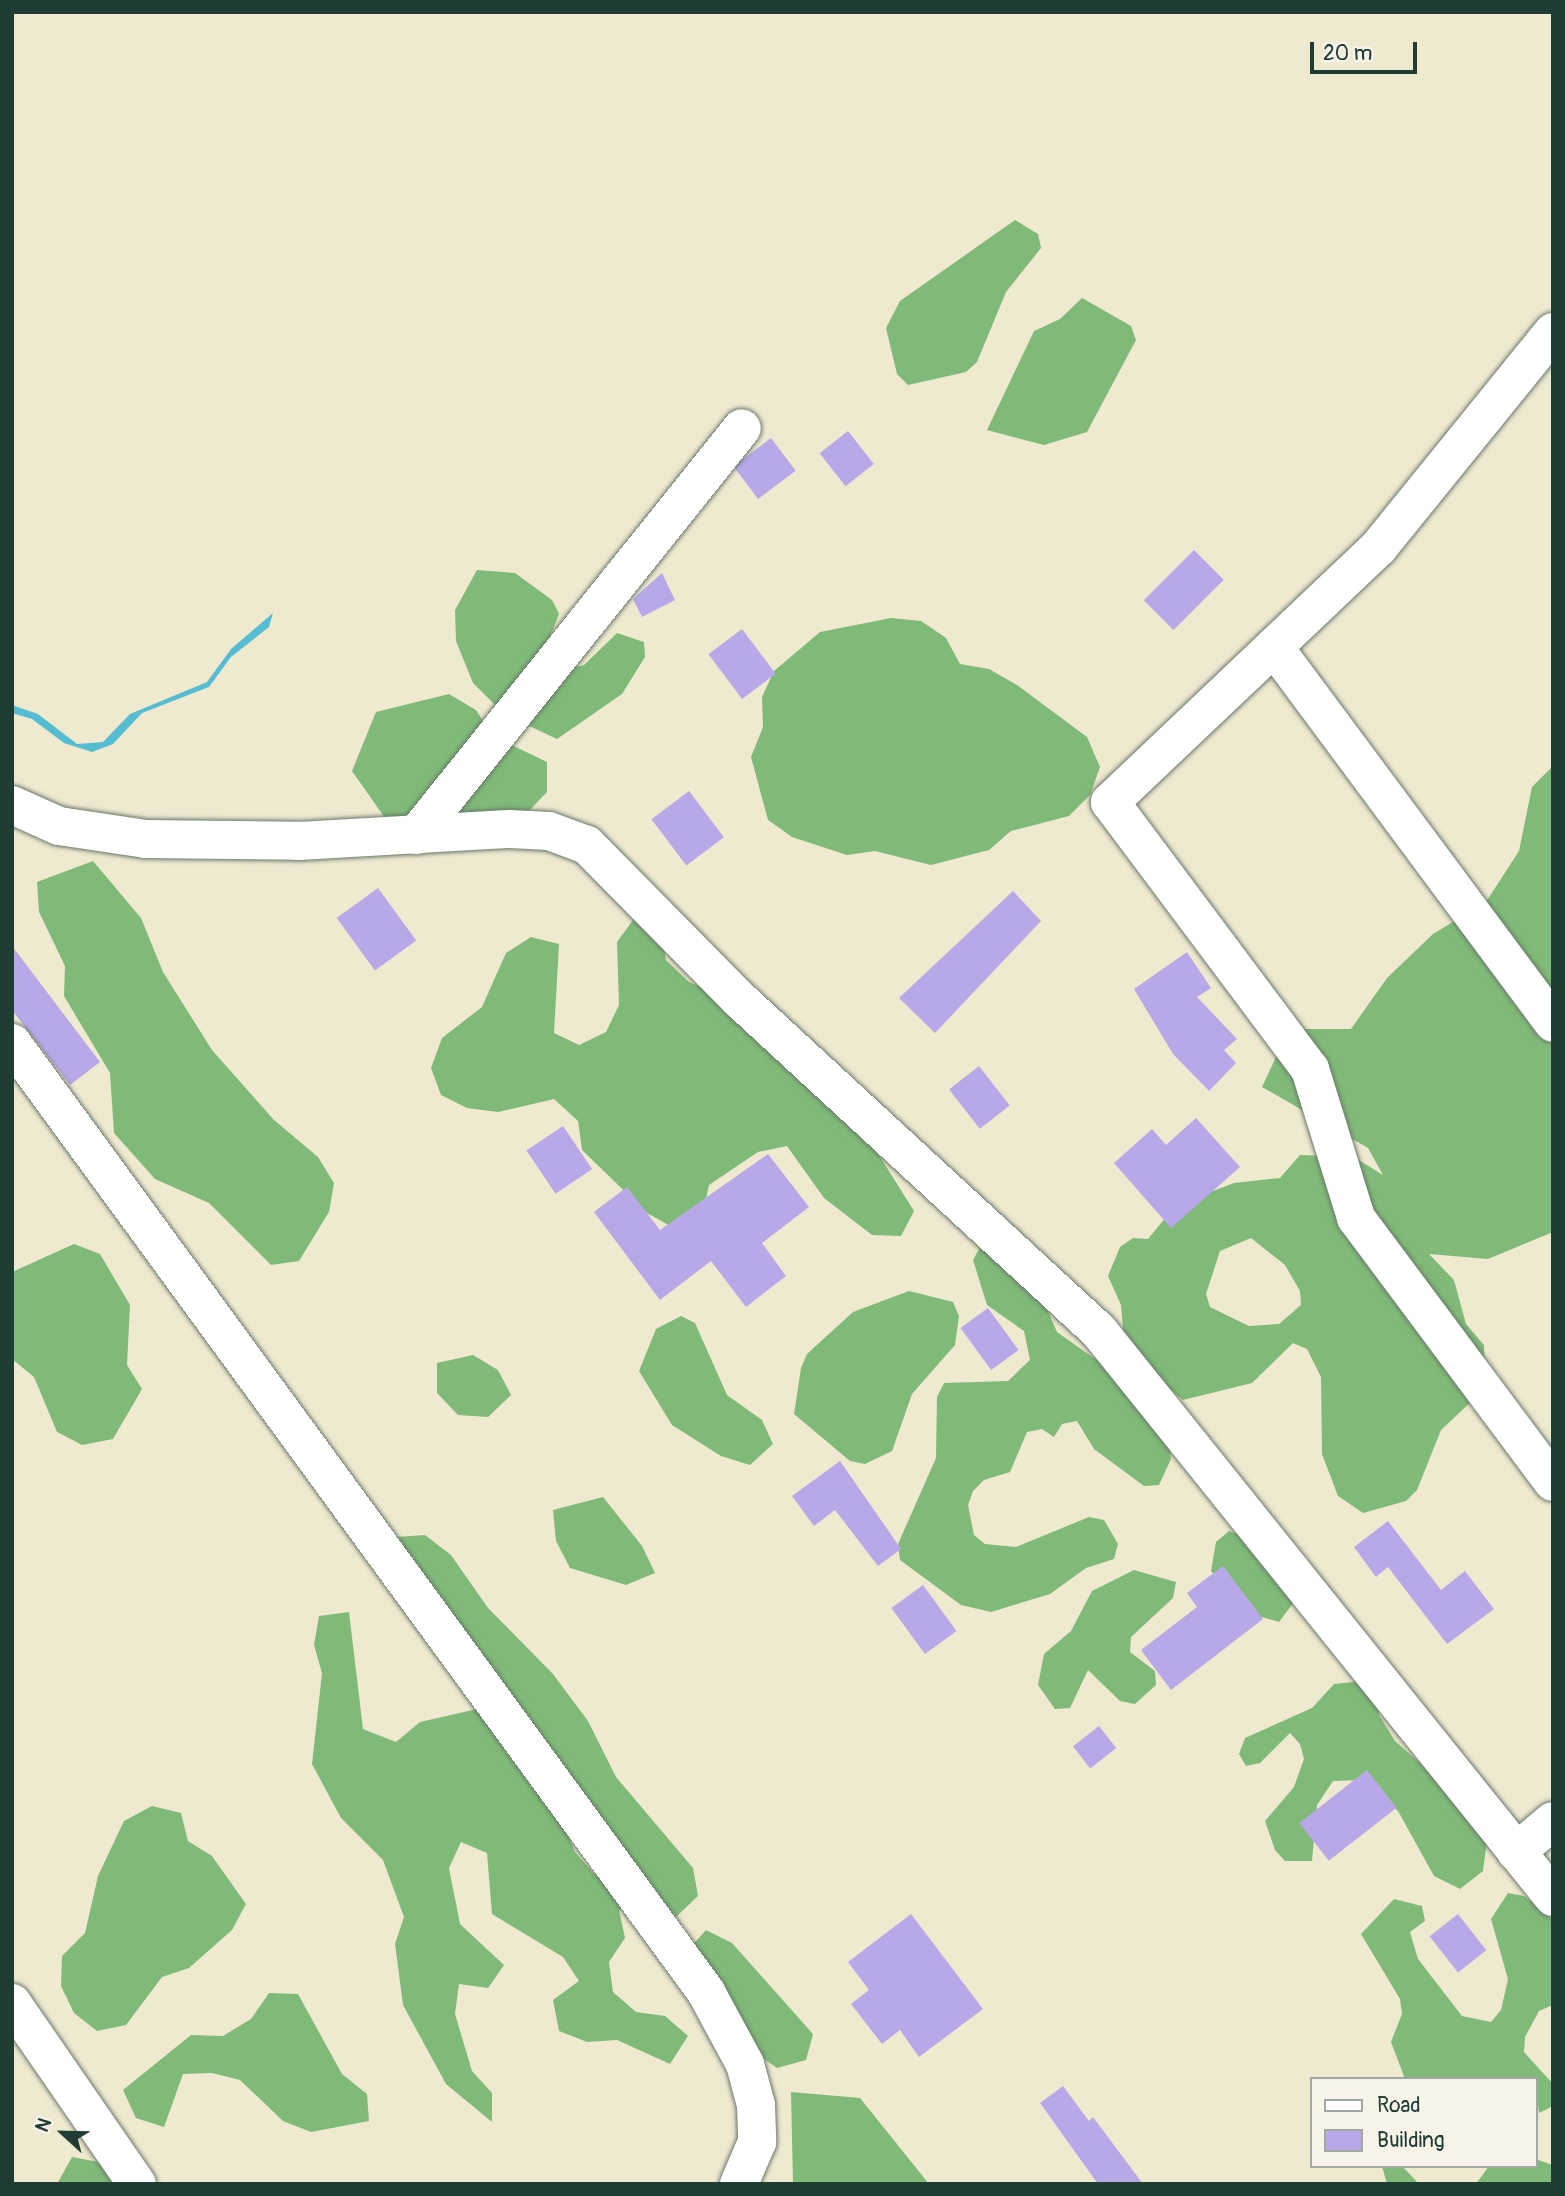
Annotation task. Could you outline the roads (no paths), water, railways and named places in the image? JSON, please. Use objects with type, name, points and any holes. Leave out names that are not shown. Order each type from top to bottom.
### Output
[{"type":"street","points":[[1553,332],[1379,547],[1110,802],[1310,1069],[1356,1218],[1553,1482]]},
{"type":"street","points":[[416,835],[742,428]]},
{"type":"street","points":[[1274,647],[1553,1023]]},
{"type":"street","points":[[12,805],[59,826],[146,839],[549,831],[587,845],[740,1000],[1098,1330],[1553,1897]]},
{"type":"street","points":[[12,1043],[706,1992],[744,2064],[756,2105],[757,2142],[739,2184]]},
{"type":"street","points":[[1516,1852],[1553,1821]]},
{"type":"street","points":[[12,2003],[137,2184]]},
{"type":"water","points":[[273,613],[269,627],[231,657],[209,687],[142,713],[113,744],[92,752],[64,743],[32,719],[12,713],[12,705],[38,714],[77,744],[103,742],[130,714],[207,682],[231,649]]}]
